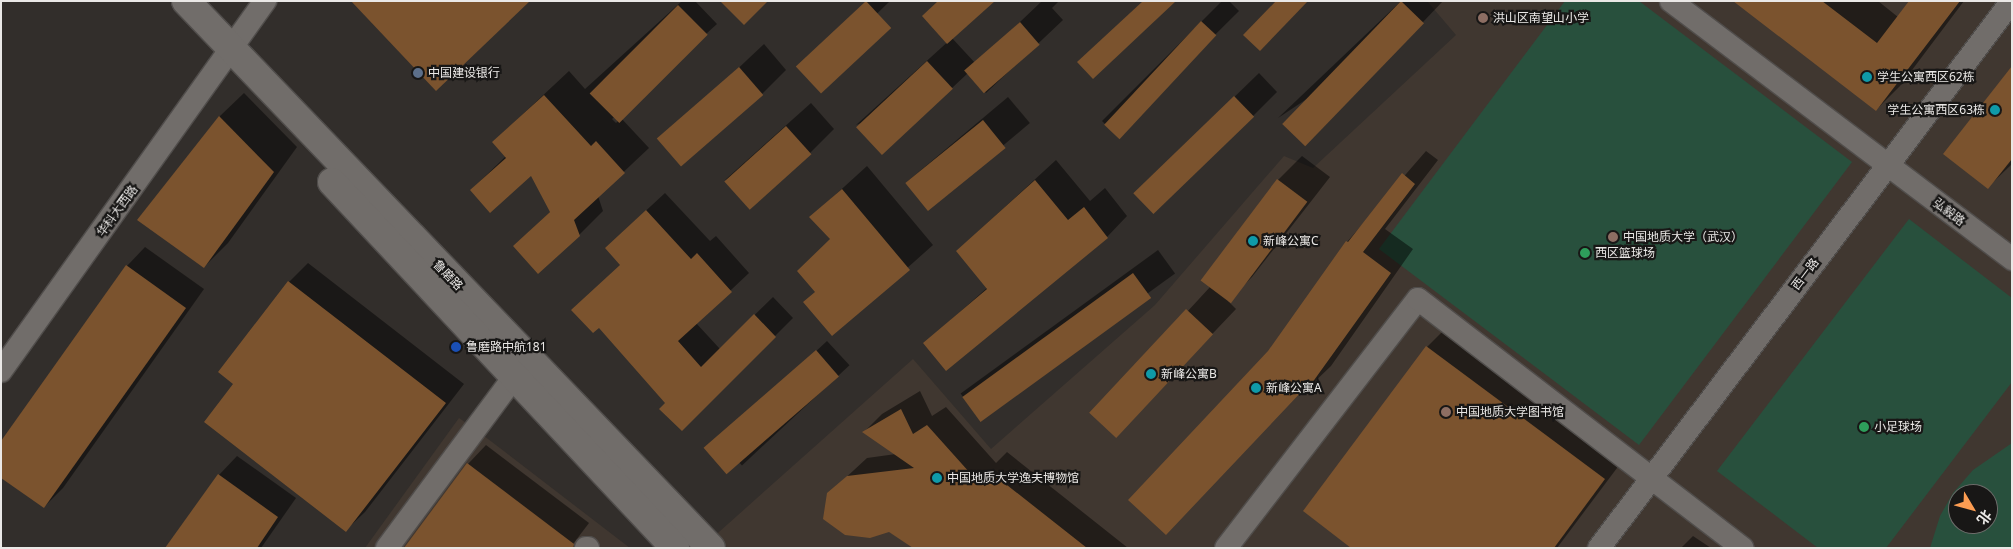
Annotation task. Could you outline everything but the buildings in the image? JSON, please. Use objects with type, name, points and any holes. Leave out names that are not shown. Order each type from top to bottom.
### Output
[{"type":"main road","name":"鲁磨路","points":[[164,1],[227,57],[711,548]]},
{"type":"main road","name":"鲁磨路","points":[[186,1],[227,57],[514,377],[675,548]]},
{"type":"street","name":"华科大西路","points":[[1,371],[227,57],[265,1]]},
{"type":"street","name":"弘毅路","points":[[1671,1],[2012,259]]},
{"type":"street","name":"西一路","points":[[1600,548],[1651,477],[2012,1]]},
{"type":"street","points":[[1226,548],[1418,299],[1743,548]]},
{"type":"street","points":[[387,548],[514,377]]},
{"type":"shaded area","name":"中国地质大学（武汉）","points":[[1427,1],[2012,1],[2012,548],[701,548],[913,359],[991,449],[1155,305],[1284,156],[1313,168],[1456,35]]},
{"type":"shaded area","points":[[459,418],[475,429],[630,548],[365,548]]},
{"type":"green space","points":[[1565,1],[1639,1],[1852,162],[1639,445],[1379,249]]},
{"type":"green space","name":"小足球场","points":[[1909,219],[2012,298],[2012,382],[1886,548],[1818,548],[1717,471]]},
{"type":"green space","points":[[2012,443],[2012,548],[1930,548],[1940,516],[1948,502],[1948,534],[1998,534],[1998,484],[1961,484],[1973,470]]},
{"type":"place","name":"洪山区南望山小学","points":[[1483,18]]},
{"type":"place","name":"中国建设银行","points":[[418,73]]},
{"type":"place","name":"学生公寓西区62栋","points":[[1867,77]]},
{"type":"place","name":"学生公寓西区63栋","points":[[1995,110]]},
{"type":"place","name":"中国地质大学（武汉）","points":[[1613,237]]},
{"type":"place","name":"新峰公寓C","points":[[1253,241]]},
{"type":"place","name":"西区篮球场","points":[[1585,253]]},
{"type":"place","name":"鲁磨路中航181","points":[[456,347]]},
{"type":"place","name":"新峰公寓B","points":[[1151,374]]},
{"type":"place","name":"新峰公寓A","points":[[1256,388]]},
{"type":"place","name":"中国地质大学图书馆","points":[[1446,412]]},
{"type":"place","name":"小足球场","points":[[1864,427]]},
{"type":"place","name":"中国地质大学逸夫博物馆","points":[[937,478]]}]
